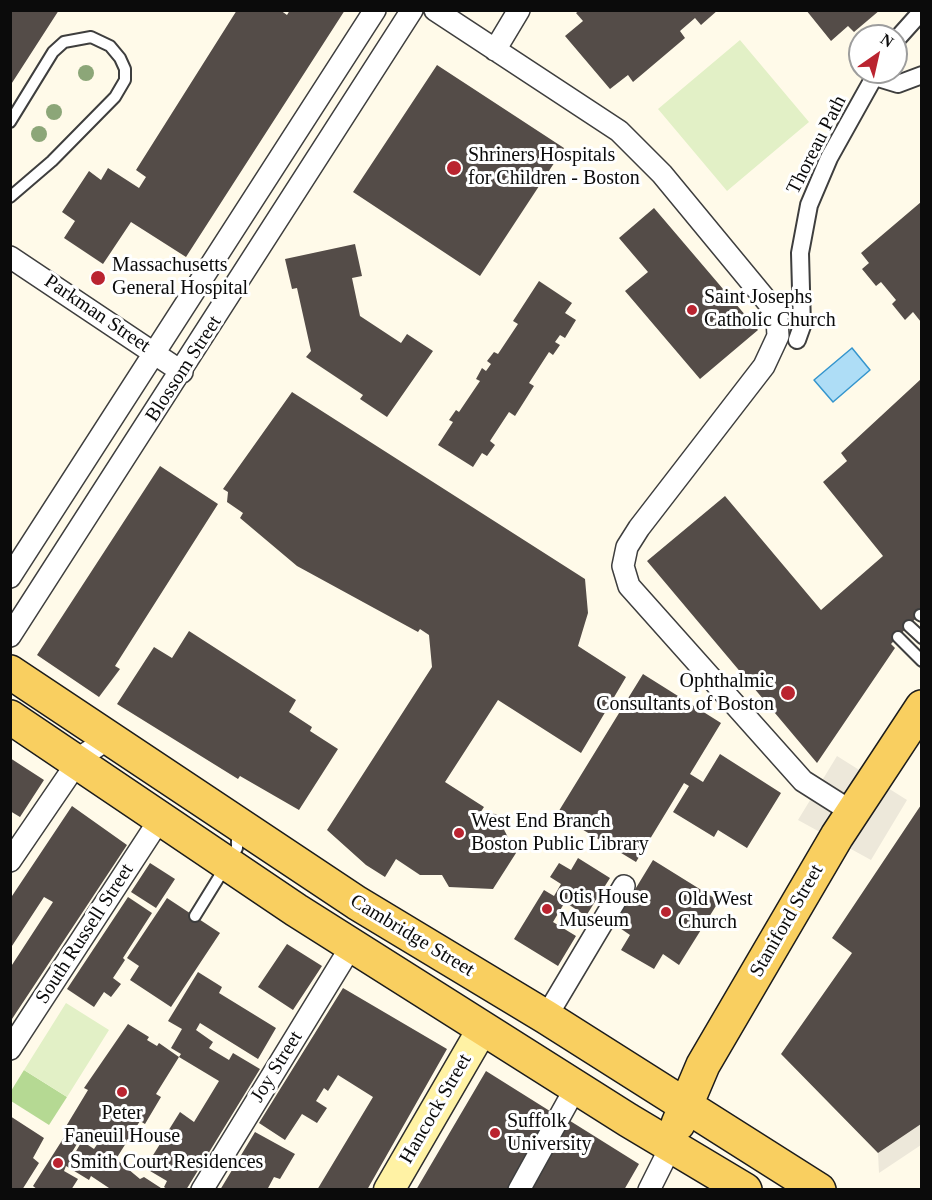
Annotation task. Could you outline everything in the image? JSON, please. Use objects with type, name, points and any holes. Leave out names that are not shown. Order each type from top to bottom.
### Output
[{"type":"main road","name":"Cambridge Street","points":[[10,672],[364,907],[546,1017],[819,1190]]},
{"type":"main road","name":"Staniford Street","points":[[671,1146],[685,1104],[703,1065],[852,812],[921,707]]},
{"type":"main road","name":"Cambridge Street","points":[[10,717],[228,865],[352,945],[576,1087],[745,1190]]},
{"type":"main road","name":"Hancock Street","points":[[389,1190],[483,1028]]},
{"type":"street","name":"Blossom Street","points":[[10,577],[375,10]]},
{"type":"street","name":"Blossom Street","points":[[10,636],[182,372],[412,10]]},
{"type":"street","points":[[435,10],[594,114],[644,154],[771,306],[777,319],[778,336],[764,366],[639,528],[627,547],[623,566],[629,586],[803,781],[852,812]]},
{"type":"street","points":[[495,50],[519,10]]},
{"type":"street","points":[[908,26],[920,13]]},
{"type":"street","name":"Thoreau Path","points":[[797,340],[802,326],[800,254],[809,205],[829,158],[871,84]]},
{"type":"street","name":"Parkman Street","points":[[10,257],[182,372]]},
{"type":"street","points":[[10,861],[77,762],[90,749],[109,738]]},
{"type":"street","name":"South Russell Street","points":[[10,1049],[160,819]]},
{"type":"street","points":[[546,1017],[624,886]]},
{"type":"street","name":"Joy Street","points":[[202,1190],[352,945]]},
{"type":"street","points":[[519,1190],[576,1087]]},
{"type":"street","points":[[649,1190],[671,1146]]},
{"type":"lane","points":[[10,122],[53,52],[64,42],[91,37],[110,46],[120,58],[125,69],[124,80],[115,97],[52,161],[10,196]]},
{"type":"lane","points":[[909,626],[921,638]]},
{"type":"lane","points":[[898,637],[921,661]]},
{"type":"lane","points":[[195,916],[228,865],[239,841],[238,832],[232,820]]},
{"type":"green space","points":[[740,40],[809,122],[727,191],[658,109]]},
{"type":"green space","points":[[66,1003],[109,1030],[67,1097],[24,1070]]},
{"type":"green space","points":[[24,1070],[67,1097],[49,1125],[11,1101],[11,1091]]},
{"type":"shaded area","points":[[837,756],[907,800],[871,860],[798,820]]},
{"type":"shaded area","points":[[921,1124],[921,1145],[879,1173],[878,1153]]},
{"type":"water","points":[[852,348],[870,370],[833,402],[814,380]]},
{"type":"building","points":[[10,10],[59,10],[10,86]]},
{"type":"building","points":[[237,10],[280,10],[287,15],[290,10],[345,10],[186,257],[131,222],[103,264],[64,238],[75,221],[62,212],[89,171],[101,180],[108,168],[139,188],[146,177],[136,170]]},
{"type":"building","points":[[580,10],[718,10],[701,25],[695,18],[680,31],[685,38],[633,82],[628,75],[610,89],[565,36],[583,21],[576,13]]},
{"type":"building","points":[[806,10],[880,10],[863,24],[848,24],[831,41]]},
{"type":"building","name":"Shriners Hospitals for Children - Boston","points":[[437,65],[564,148],[480,276],[353,192]]},
{"type":"building","points":[[921,202],[921,322],[913,312],[905,320],[892,304],[896,300],[881,282],[876,286],[862,269],[869,263],[861,253]]},
{"type":"building","name":"Saint Josephs Catholic Church","points":[[654,208],[758,330],[700,379],[625,291],[648,272],[619,238]]},
{"type":"building","points":[[355,244],[362,276],[352,278],[360,316],[401,343],[407,334],[433,351],[387,417],[360,399],[363,395],[306,357],[311,351],[297,288],[292,289],[285,259]]},
{"type":"building","points":[[539,281],[572,303],[565,313],[576,320],[565,338],[560,335],[555,342],[560,345],[553,355],[549,352],[529,383],[534,386],[515,416],[509,412],[490,441],[495,445],[487,456],[482,453],[473,467],[438,445],[453,422],[449,420],[456,410],[459,412],[480,381],[476,379],[482,368],[486,371],[491,364],[487,361],[494,352],[498,354],[518,324],[513,321]]},
{"type":"building","points":[[921,379],[921,613],[891,644],[895,648],[817,763],[647,561],[725,496],[821,610],[883,556],[823,482],[847,461],[841,453]]},
{"type":"building","points":[[292,392],[585,579],[588,613],[578,646],[626,677],[581,753],[498,700],[445,782],[484,807],[480,813],[496,814],[516,853],[493,889],[449,887],[442,875],[420,875],[396,859],[385,877],[366,865],[327,830],[432,667],[429,635],[420,629],[418,632],[297,566],[240,518],[243,513],[227,502],[228,492],[223,489]]},
{"type":"building","points":[[160,466],[218,504],[115,666],[120,669],[99,697],[37,655]]},
{"type":"building","points":[[189,631],[296,700],[289,712],[312,727],[310,731],[338,749],[299,810],[240,776],[238,779],[117,704],[154,647],[172,658]]},
{"type":"building","points":[[643,674],[721,723],[690,774],[703,782],[720,754],[781,793],[747,848],[718,830],[714,837],[673,812],[689,786],[684,783],[636,862],[557,814]]},
{"type":"building","points":[[10,758],[44,780],[20,817],[10,811]]},
{"type":"building","points":[[921,805],[921,1124],[878,1153],[781,1054],[852,953],[832,938]]},
{"type":"building","points":[[72,806],[127,845],[10,1022],[10,968],[53,902],[44,897],[10,949],[10,899]]},
{"type":"building","name":"Otis House Museum","points":[[578,858],[610,878],[586,916],[565,902],[553,922],[576,936],[558,966],[514,939],[544,890],[554,896],[561,884],[550,877],[559,863],[571,870]]},
{"type":"building","name":"Old West Church","points":[[653,860],[719,901],[679,965],[663,954],[654,969],[621,950],[630,935],[614,924]]},
{"type":"building","points":[[150,863],[175,879],[156,908],[131,892]]},
{"type":"building","points":[[128,897],[152,913],[113,978],[121,984],[111,997],[104,992],[94,1007],[67,989]]},
{"type":"building","points":[[167,898],[220,933],[171,1007],[130,980],[139,966],[127,958]]},
{"type":"building","points":[[287,944],[322,966],[293,1010],[258,987]]},
{"type":"building","points":[[198,972],[222,987],[219,993],[276,1028],[258,1059],[200,1023],[196,1030],[213,1042],[209,1048],[229,1060],[233,1053],[260,1069],[186,1190],[168,1190],[164,1187],[167,1181],[145,1168],[180,1112],[194,1122],[219,1081],[179,1057],[181,1054],[171,1048],[182,1029],[168,1021]]},
{"type":"building","points":[[343,988],[447,1049],[367,1190],[317,1190],[373,1097],[338,1075],[328,1091],[324,1088],[316,1101],[327,1108],[317,1123],[302,1114],[285,1140],[259,1123]]},
{"type":"building","name":"Peter Faneuil House","points":[[128,1024],[149,1037],[147,1040],[157,1046],[159,1043],[179,1057],[156,1094],[161,1097],[145,1124],[140,1121],[116,1159],[140,1179],[144,1177],[164,1190],[112,1190],[91,1176],[89,1180],[66,1166],[64,1171],[78,1179],[71,1190],[38,1190],[33,1186],[68,1131],[80,1139],[69,1157],[72,1158],[82,1141],[94,1149],[98,1143],[89,1138],[87,1142],[65,1128],[88,1090],[84,1088]]},
{"type":"building","name":"Suffolk University","points":[[486,1071],[553,1113],[508,1190],[416,1190]]},
{"type":"building","points":[[10,1116],[44,1138],[33,1158],[39,1163],[22,1190],[10,1190]]},
{"type":"building","points":[[567,1119],[639,1164],[624,1190],[527,1190]]},
{"type":"building","points":[[255,1132],[295,1154],[280,1179],[274,1177],[267,1190],[220,1190]]},
{"type":"place","name":"Shriners Hospitals for Children - Boston","points":[[454,168]]},
{"type":"place","name":"Massachusetts General Hospital","points":[[98,278]]},
{"type":"place","name":"Saint Josephs Catholic Church","points":[[692,310]]},
{"type":"place","name":"Ophthalmic Consultants of Boston","points":[[788,693]]},
{"type":"place","name":"West End Branch Boston Public Library","points":[[459,833]]},
{"type":"place","name":"Otis House Museum","points":[[547,909]]},
{"type":"place","name":"Old West Church","points":[[666,912]]},
{"type":"place","name":"Peter Faneuil House","points":[[122,1092]]},
{"type":"place","name":"Suffolk University","points":[[495,1133]]},
{"type":"place","name":"Smith Court Residences","points":[[58,1163]]}]
